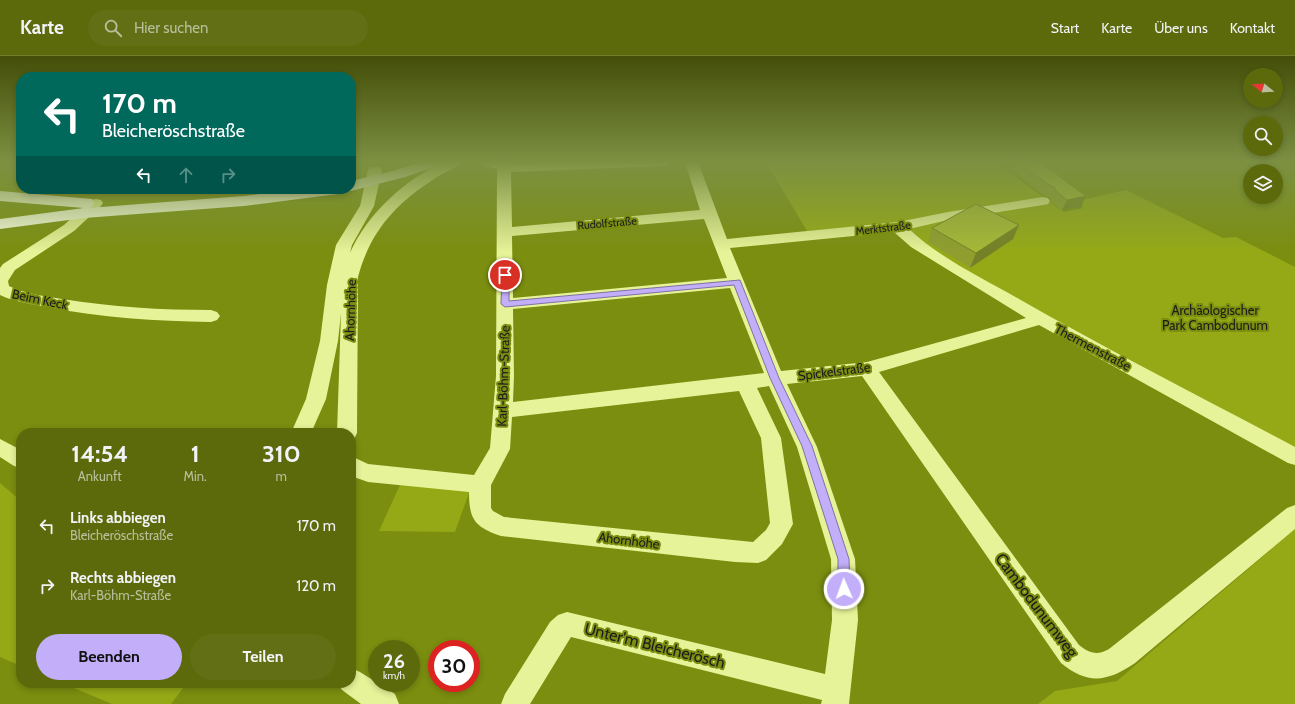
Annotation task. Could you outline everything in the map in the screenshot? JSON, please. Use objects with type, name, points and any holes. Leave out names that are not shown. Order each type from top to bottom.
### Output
[{"type":"main road","points":[[0,224],[90,208],[226,194]]},
{"type":"main road","points":[[0,196],[65,202],[90,208],[224,204],[300,194]]},
{"type":"street","points":[[303,428],[316,399],[329,341],[335,285],[344,245],[367,206],[370,192]]},
{"type":"street","name":"Ahornhöhe","points":[[347,428],[350,277],[353,264],[370,228],[390,206],[406,192]]},
{"type":"street","name":"Karl-Böhm-Straße","points":[[480,484],[500,449],[505,376],[504,192]]},
{"type":"street","points":[[701,192],[775,378],[807,446],[843,559],[845,620],[835,697]]},
{"type":"street","name":"Merktstraße","points":[[722,244],[898,227],[948,216],[1043,201]]},
{"type":"street","name":"Beim Keck","points":[[90,208],[69,228],[10,267],[0,281],[1,288],[8,293],[24,298],[96,310],[163,316],[211,316]]},
{"type":"street","name":"Rudolfstraße","points":[[505,232],[709,214]]},
{"type":"street","name":"Thermenstraße","points":[[898,227],[916,244],[1041,319],[1295,457]]},
{"type":"street","points":[[505,304],[737,282]]},
{"type":"street","name":"Spickelstraße","points":[[503,411],[745,383],[775,378],[867,369],[1041,319]]},
{"type":"street","name":"Cambodunumweg","points":[[867,369],[1070,654],[1081,663],[1093,667],[1106,665],[1129,651],[1234,567],[1295,515]]},
{"type":"street","name":"Ahornhöhe","points":[[480,484],[480,508],[484,518],[501,526],[758,554],[774,537],[782,524],[771,438],[745,383]]},
{"type":"street","points":[[0,438],[12,454]]},
{"type":"street","points":[[356,469],[368,473],[480,484]]},
{"type":"street","name":"Unter'm Bleicherösch","points":[[515,704],[559,630],[567,624],[835,697]]},
{"type":"street","points":[[356,684],[385,704]]},
{"type":"green space","name":"Archäologischer Park Cambodunum","points":[[784,192],[1037,192],[1064,212],[1083,208],[1077,201],[1116,192],[1131,192],[1223,238],[1236,237],[1295,267],[1295,452],[978,278],[922,242],[899,223],[807,231]]},
{"type":"green space","points":[[0,483],[16,497],[16,664],[0,657]]},
{"type":"green space","points":[[400,485],[470,490],[455,532],[379,531]]},
{"type":"green space","points":[[1295,529],[1295,704],[1038,704],[1055,691],[1117,681]]},
{"type":"green space","points":[[74,688],[183,688],[171,704],[112,704]]},
{"type":"building","points":[[1058,192],[1081,192],[1086,196],[1067,200]]},
{"type":"building","points":[[976,204],[1019,225],[976,253],[932,228]]},
{"type":"route","points":[[505,275],[505,304],[737,282],[775,378],[807,446],[843,559],[844,589]]}]
